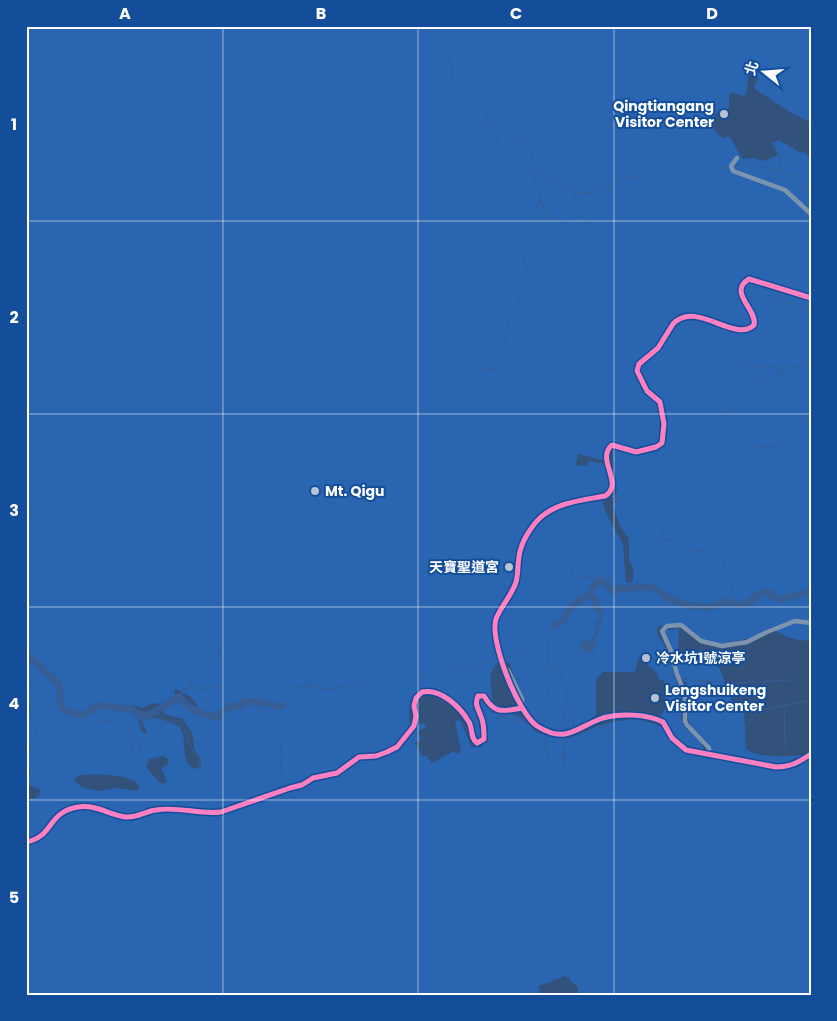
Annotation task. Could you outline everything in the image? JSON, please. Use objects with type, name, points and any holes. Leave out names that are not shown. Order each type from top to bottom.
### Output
[{"type":"street","points":[[737,158],[730,166],[734,171],[785,190],[811,214]]},
{"type":"street","points":[[811,298],[749,279],[743,284],[742,294],[743,300],[754,314],[755,321],[753,327],[735,330],[717,322],[692,316],[682,318],[673,324],[660,344],[641,362],[637,371],[647,391],[660,402],[664,424],[662,443],[656,447],[636,452],[612,445],[608,448],[606,456],[613,485],[609,494],[555,508],[537,521],[520,548],[516,584],[496,619],[497,644],[522,708],[537,726],[554,734],[566,735],[604,718],[644,715],[663,722],[672,738],[686,750],[776,767],[788,767],[797,764],[811,754]]},
{"type":"street","points":[[709,754],[708,748],[687,726],[685,721],[685,694],[671,651],[662,631],[664,628],[668,626],[681,626],[701,641],[722,646],[747,642],[795,621],[811,623]]},
{"type":"street","points":[[504,665],[512,676]]},
{"type":"street","points":[[504,665],[508,665],[522,699],[522,708]]},
{"type":"street","points":[[508,670],[522,708]]},
{"type":"street","points":[[26,842],[33,841],[46,833],[59,814],[79,807],[100,808],[113,814],[128,817],[162,810],[221,812],[302,785],[313,778],[337,773],[359,757],[376,756],[397,747],[414,726],[416,720],[414,706],[416,698],[422,692],[434,692],[444,695],[468,721],[473,739],[477,743],[484,739],[483,722],[477,709],[476,699],[478,696],[484,696],[489,706],[498,711],[522,708]]},
{"type":"shaded area","points":[[26,26],[811,26],[811,123],[755,89],[754,87],[758,79],[754,71],[748,77],[746,95],[742,96],[734,92],[729,94],[729,108],[715,114],[713,125],[723,139],[729,136],[743,159],[752,158],[765,161],[778,155],[772,143],[779,140],[811,158],[811,641],[790,638],[772,627],[755,637],[719,644],[700,639],[683,625],[658,626],[657,633],[670,656],[681,691],[681,719],[685,727],[701,742],[704,750],[686,745],[677,739],[661,716],[665,709],[667,692],[670,692],[670,684],[664,683],[664,680],[659,680],[653,669],[647,665],[647,652],[638,659],[635,672],[603,672],[596,679],[596,715],[579,726],[570,729],[551,729],[535,721],[522,701],[510,663],[503,660],[494,667],[492,672],[493,702],[482,692],[477,692],[474,698],[481,734],[480,740],[474,732],[467,711],[455,700],[432,688],[425,688],[415,693],[410,704],[409,722],[426,725],[426,727],[418,732],[421,739],[415,743],[422,756],[427,756],[432,763],[454,751],[457,754],[461,751],[455,720],[461,721],[471,747],[482,747],[485,725],[480,699],[493,713],[513,714],[522,719],[537,733],[557,738],[570,738],[598,726],[617,721],[638,719],[660,726],[664,729],[669,739],[685,753],[710,757],[707,742],[693,729],[688,720],[687,711],[690,688],[679,675],[665,635],[665,630],[679,629],[678,655],[716,665],[720,669],[732,701],[744,710],[746,749],[759,755],[768,756],[811,755],[811,995],[578,995],[578,987],[569,980],[570,978],[565,976],[539,986],[540,995],[26,995],[26,799],[35,798],[40,794],[40,790],[26,783]],"holes":[[[610,443],[615,443],[613,457],[617,489],[613,506],[621,528],[629,538],[629,560],[634,572],[632,582],[630,583],[626,582],[623,544],[606,513],[603,502],[609,485],[605,464],[588,461],[587,466],[576,465],[578,454],[603,460],[606,446]],[[600,615],[601,625],[598,627],[597,634],[593,640],[597,642],[593,651],[584,652],[583,649],[592,640],[596,632],[596,625]],[[176,689],[191,697],[197,708],[191,707],[174,692]],[[160,703],[164,714],[183,719],[192,733],[195,751],[201,759],[198,769],[187,762],[184,738],[179,727],[168,721],[145,716],[140,719],[147,731],[145,734],[141,731],[138,719],[128,710],[128,706],[132,705],[143,708],[151,704]],[[163,756],[167,758],[169,761],[167,765],[161,768],[167,781],[164,784],[159,782],[146,767],[149,759]],[[79,775],[113,775],[130,779],[136,782],[139,787],[137,791],[116,788],[99,791],[84,788],[73,780]]]},
{"type":"shaded area","points":[[600,612],[602,622],[593,640],[598,642],[591,652],[584,652],[580,647],[581,642],[592,640]]},
{"type":"waterway","points":[[428,26],[429,30],[439,38],[446,49],[455,90],[473,103],[474,110],[486,112],[487,122],[498,139],[499,150],[518,159],[521,166],[534,174],[536,186],[546,213],[561,222],[571,234],[587,264]]},
{"type":"waterway","points":[[488,122],[497,123],[503,134],[528,145],[531,148],[531,159],[546,176],[574,192],[582,215],[604,257]]},
{"type":"waterway","points":[[773,141],[779,151],[781,171]]},
{"type":"waterway","points":[[734,166],[745,163],[796,176],[798,184],[808,188],[811,192]]},
{"type":"waterway","points":[[715,169],[726,167],[728,169]]},
{"type":"waterway","points":[[575,192],[589,193],[619,180],[628,178],[643,179],[650,173],[669,181]]},
{"type":"waterway","points":[[464,390],[479,368],[488,368],[495,371],[507,346],[505,340],[510,313],[518,305],[518,294],[527,273],[522,247],[530,222],[535,217],[540,199]]},
{"type":"waterway","points":[[748,284],[765,300],[793,303],[811,311]]},
{"type":"waterway","points":[[724,355],[750,365],[775,367],[783,371]]},
{"type":"waterway","points":[[700,432],[717,418],[733,409],[748,387],[793,367],[811,365]]},
{"type":"waterway","points":[[764,447],[778,446],[803,421],[811,419]]},
{"type":"waterway","points":[[754,445],[763,447]]},
{"type":"waterway","points":[[611,497],[617,496],[626,500],[633,494],[641,494],[645,504],[662,526],[663,540],[672,540],[682,549],[707,551],[723,557],[724,566],[729,573],[727,576],[738,604]]},
{"type":"waterway","points":[[568,553],[568,559],[572,563],[572,574],[576,580],[586,576],[601,580]]},
{"type":"waterway","points":[[600,612],[595,605],[596,600],[590,593],[592,588],[601,580],[614,591],[620,588],[652,587],[670,599],[687,605],[704,607],[712,607],[723,602],[744,605],[759,593],[768,592],[775,598],[783,599],[811,591]]},
{"type":"waterway","points":[[554,625],[563,621],[574,604],[590,595]]},
{"type":"waterway","points":[[797,619],[811,608]]},
{"type":"waterway","points":[[502,656],[508,658],[514,652],[523,649],[530,662],[537,662],[540,672],[547,670],[549,662],[547,644],[554,636],[552,629],[554,625]]},
{"type":"waterway","points":[[182,692],[182,689],[187,689],[202,660],[207,656],[215,656],[221,649],[224,639],[235,636]]},
{"type":"waterway","points":[[26,653],[59,684],[60,704],[63,709],[76,715],[85,714],[97,706],[116,707],[119,709],[129,708],[140,715],[149,715],[179,697],[189,707],[205,715],[217,717],[230,706],[240,707],[245,702],[261,702],[282,706]]},
{"type":"waterway","points":[[409,679],[447,668],[465,668],[493,661],[498,657]]},
{"type":"waterway","points":[[179,697],[191,686],[206,690],[208,685],[212,688],[226,685],[239,675],[241,666],[247,659]]},
{"type":"waterway","points":[[550,663],[560,673],[562,682],[566,685],[565,724]]},
{"type":"waterway","points":[[533,717],[545,706],[548,690],[557,679],[548,673],[547,670]]},
{"type":"waterway","points":[[807,674],[811,672]]},
{"type":"waterway","points":[[308,686],[316,673]]},
{"type":"waterway","points":[[682,680],[688,678],[732,683],[791,680]]},
{"type":"waterway","points":[[398,685],[406,681]]},
{"type":"waterway","points":[[296,714],[282,706],[295,688],[315,687],[317,689],[333,689],[357,682],[366,685]]},
{"type":"waterway","points":[[26,684],[37,689]]},
{"type":"waterway","points":[[687,704],[707,708],[742,702],[762,710],[811,700]]},
{"type":"waterway","points":[[566,702],[571,710],[570,716],[574,723],[574,728]]},
{"type":"waterway","points":[[26,703],[35,726],[34,742],[27,756],[31,776]]},
{"type":"waterway","points":[[259,703],[261,711],[268,714],[277,724],[278,736],[284,737],[280,748],[282,757],[280,767],[287,786]]},
{"type":"waterway","points":[[784,707],[785,748]]},
{"type":"waterway","points":[[157,709],[165,720],[179,722],[184,726]]},
{"type":"waterway","points":[[743,732],[759,710]]},
{"type":"waterway","points":[[154,711],[161,720],[179,726],[188,733],[187,736],[192,750],[195,754],[198,754],[202,772]]},
{"type":"waterway","points":[[499,719],[501,715],[507,718],[510,713],[514,714],[548,737],[545,747],[550,761]]},
{"type":"waterway","points":[[83,714],[89,723],[120,720],[130,730],[129,737],[134,756],[143,762]]},
{"type":"waterway","points":[[141,715],[143,720],[153,720],[161,726]]},
{"type":"waterway","points":[[486,742],[497,737],[507,722],[513,723],[519,716]]},
{"type":"waterway","points":[[141,726],[143,720]]},
{"type":"waterway","points":[[580,733],[592,732],[606,725],[625,741]]},
{"type":"waterway","points":[[131,731],[140,745],[138,753]]},
{"type":"waterway","points":[[189,733],[198,744]]},
{"type":"waterway","points":[[581,735],[575,751],[584,764]]},
{"type":"waterway","points":[[564,766],[565,739]]},
{"type":"waterway","points":[[559,760],[563,752]]},
{"type":"cycle path","points":[[811,298],[749,279],[743,284],[741,290],[752,313],[754,325],[746,329],[737,329],[693,316],[682,318],[673,324],[658,348],[639,364],[637,371],[647,391],[660,402],[664,424],[662,443],[656,447],[636,452],[612,445],[607,457],[612,478],[610,491],[605,496],[572,502],[555,508],[538,520],[522,544],[516,582],[498,614],[495,629],[501,659],[514,692],[529,719],[547,731],[564,734],[603,718],[617,715],[633,715],[649,717],[663,722],[672,738],[686,750],[776,767],[795,764],[811,754]]},
{"type":"cycle path","points":[[26,842],[42,835],[61,814],[78,807],[97,808],[126,817],[164,809],[221,812],[302,785],[313,778],[337,773],[359,757],[376,756],[397,747],[414,726],[416,716],[414,706],[416,698],[422,692],[436,693],[443,696],[461,710],[469,722],[473,739],[477,743],[484,739],[483,721],[477,705],[478,696],[484,696],[496,709],[510,710],[522,708]]},
{"type":"place","name":"Qingtiangang Visitor Center","points":[[724,114]]},
{"type":"place","name":"Mt. Qigu","points":[[315,491]]},
{"type":"place","name":"天寶聖道宮","points":[[509,567]]},
{"type":"place","name":"冷水坑1號涼亭","points":[[646,658]]},
{"type":"place","name":"Lengshuikeng Visitor Center","points":[[655,698]]}]
